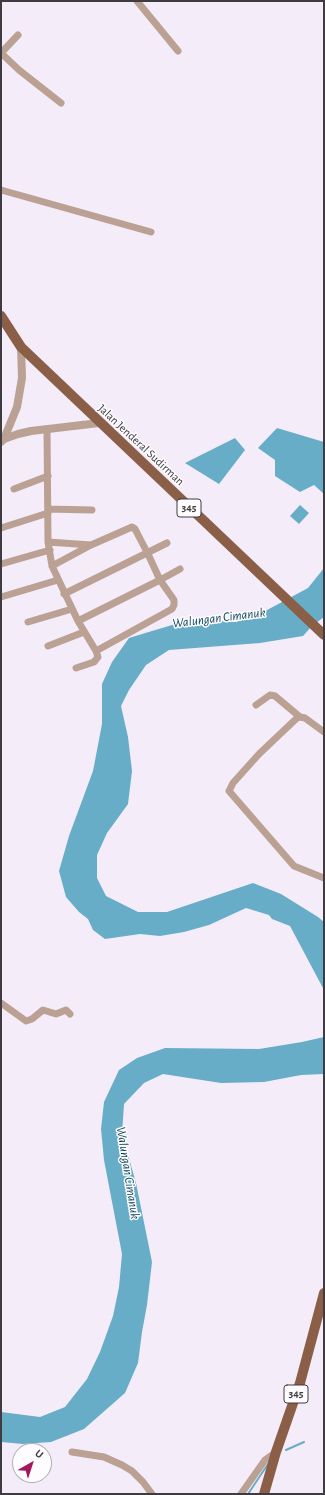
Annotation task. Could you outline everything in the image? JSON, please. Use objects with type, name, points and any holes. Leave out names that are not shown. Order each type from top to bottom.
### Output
[{"type":"main road","name":"Jalan Jenderal Sudirman","points":[[1,316],[20,347],[215,534],[279,592],[321,633]]},
{"type":"main road","name":"345","points":[[264,1494],[276,1452],[300,1383],[323,1298]]},
{"type":"street","points":[[137,1],[178,51]]},
{"type":"street","points":[[18,35],[1,53],[19,70],[61,103]]},
{"type":"street","points":[[1,190],[151,232]]},
{"type":"street","points":[[2,441],[17,407],[22,378],[20,347]]},
{"type":"street","points":[[2,441],[18,434],[99,423]]},
{"type":"street","points":[[47,430],[48,542],[52,566],[64,594],[98,657],[94,662],[76,668]]},
{"type":"street","points":[[14,489],[48,476]]},
{"type":"street","points":[[1,528],[48,511],[92,510]]},
{"type":"street","points":[[52,566],[132,527],[135,529],[160,580],[174,600],[172,609],[96,651]]},
{"type":"street","points":[[48,542],[92,546]]},
{"type":"street","points":[[64,594],[148,554],[167,543]]},
{"type":"street","points":[[1,564],[50,550]]},
{"type":"street","points":[[78,621],[91,616],[180,569]]},
{"type":"street","points":[[1,597],[58,580]]},
{"type":"street","points":[[28,622],[72,609]]},
{"type":"street","points":[[48,646],[84,632]]},
{"type":"street","points":[[256,705],[270,695],[275,696],[300,717],[305,718],[324,732]]},
{"type":"street","points":[[300,717],[291,723],[259,754],[233,783],[229,791],[294,866],[300,870],[324,878]]},
{"type":"street","points":[[1,1003],[26,1021],[32,1019],[43,1010],[56,1014],[66,1010],[70,1014]]},
{"type":"street","points":[[72,1452],[104,1457],[122,1465],[132,1471],[152,1494]]},
{"type":"street","points":[[241,1494],[265,1460],[276,1452]]},
{"type":"water","points":[[277,428],[324,442],[324,494],[314,485],[300,492],[275,476],[275,460],[258,448]]},
{"type":"water","points":[[235,438],[245,450],[219,484],[185,463]]},
{"type":"water","points":[[300,505],[309,513],[299,524],[290,516]]},
{"type":"water","points":[[324,568],[324,617],[312,626],[303,636],[260,643],[169,650],[146,665],[129,690],[121,706],[128,737],[132,771],[128,804],[107,833],[97,855],[97,878],[106,896],[138,912],[167,912],[253,883],[281,894],[324,922],[324,990],[290,926],[272,919],[269,915],[246,908],[209,925],[184,932],[160,936],[140,934],[105,939],[93,930],[88,919],[79,912],[66,897],[59,871],[69,836],[93,771],[102,724],[102,684],[112,662],[129,638],[189,620],[236,622],[256,616],[308,588]]},
{"type":"water","name":"Walungan Cimanuk","points":[[324,1037],[324,1074],[301,1075],[264,1082],[221,1083],[163,1074],[144,1083],[124,1104],[122,1134],[136,1183],[152,1262],[138,1363],[125,1393],[84,1429],[51,1442],[1,1442],[1,1412],[40,1417],[65,1407],[87,1379],[100,1352],[113,1316],[119,1287],[122,1254],[104,1160],[101,1129],[104,1102],[119,1070],[137,1058],[165,1048],[259,1049]]},
{"type":"waterway","points":[[286,1450],[304,1442]]},
{"type":"waterway","points":[[248,1494],[268,1464]]}]
